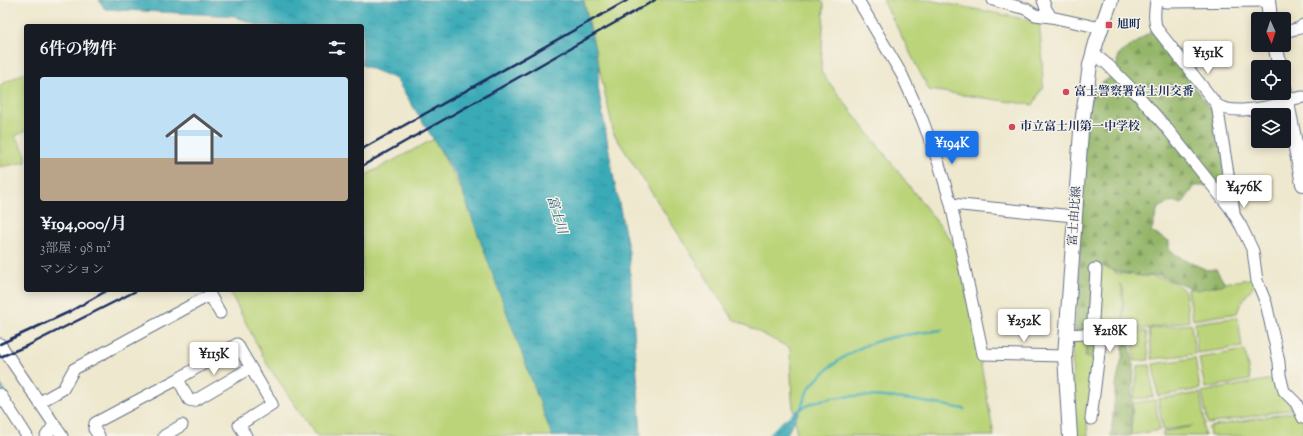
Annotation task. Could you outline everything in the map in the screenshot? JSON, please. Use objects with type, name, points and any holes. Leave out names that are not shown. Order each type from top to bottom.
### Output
[{"type":"main road","name":"富士由比線","points":[[1070,436],[1065,356],[1081,131],[1088,76],[1093,53],[1111,0]]},
{"type":"main road","points":[[1268,0],[1269,12]]},
{"type":"main road","points":[[1287,100],[1303,184]]},
{"type":"street","points":[[858,0],[902,75],[934,150],[951,204],[983,354],[1065,356]]},
{"type":"street","points":[[993,0],[1026,9],[1035,15],[1101,28]]},
{"type":"street","points":[[1043,0],[1051,17]]},
{"type":"street","points":[[1156,0],[1154,16],[1157,29],[1216,105],[1234,215]]},
{"type":"street","points":[[1164,0],[1165,2],[1268,0]]},
{"type":"street","points":[[1291,30],[1300,28],[1303,25]]},
{"type":"street","points":[[1093,53],[1108,65],[1138,94],[1226,202],[1241,226],[1253,251],[1257,281],[1266,303],[1284,391],[1296,403],[1303,418]]},
{"type":"street","points":[[1291,97],[1303,97]]},
{"type":"street","points":[[1216,105],[1229,110],[1241,110],[1276,100]]},
{"type":"street","points":[[951,204],[1074,216]]},
{"type":"street","points":[[1092,336],[1096,269],[1094,269]]},
{"type":"street","points":[[40,402],[63,389],[74,369],[210,295],[220,313]]},
{"type":"street","points":[[1066,335],[1085,334],[1098,338],[1100,345],[1091,419]]},
{"type":"street","points":[[0,344],[62,436]]},
{"type":"street","points":[[98,436],[94,429],[95,423],[178,379],[237,344],[272,404],[239,425],[246,436]]},
{"type":"street","points":[[178,379],[189,400],[194,401],[250,368]]},
{"type":"street","points":[[0,394],[27,436]]},
{"type":"street","points":[[46,436],[54,425]]},
{"type":"street","points":[[164,436],[182,425]]},
{"type":"green space","points":[[584,0],[821,0],[824,4],[821,72],[954,244],[973,321],[994,436],[797,436],[792,398],[790,348],[733,319],[614,134]]},
{"type":"green space","points":[[883,0],[929,0],[1039,22],[1043,86],[1033,105],[929,90]]},
{"type":"green space","points":[[1152,31],[1215,115],[1232,199],[1207,186],[1195,186],[1182,204],[1173,201],[1158,208],[1151,232],[1169,241],[1169,250],[1183,259],[1207,270],[1216,269],[1225,284],[1197,290],[1159,275],[1141,276],[1115,271],[1096,263],[1093,331],[1100,344],[1096,361],[1086,357],[1085,331],[1075,332],[1080,255],[1080,186],[1090,92],[1116,73],[1118,55]]},
{"type":"green space","points":[[24,73],[24,132],[15,136],[24,151],[24,162],[0,167],[0,85]]},
{"type":"green space","points":[[434,139],[492,247],[556,436],[316,436],[267,364],[230,292],[364,292],[364,176]]},
{"type":"green space","points":[[1095,264],[1113,270],[1115,273],[1157,277],[1174,282],[1185,291],[1189,321],[1136,330],[1131,342],[1124,326],[1123,288],[1120,283],[1122,289],[1123,326],[1125,334],[1101,337],[1095,326]]},
{"type":"green space","points":[[1255,278],[1256,282],[1241,303],[1237,313],[1193,320],[1188,289]]},
{"type":"green space","points":[[1238,317],[1242,347],[1197,353],[1195,323]]},
{"type":"green space","points":[[1191,324],[1195,354],[1152,359],[1149,329]]},
{"type":"green space","points":[[1146,331],[1149,360],[1135,361],[1133,343],[1138,332]]},
{"type":"green space","points":[[1128,335],[1134,366],[1130,436],[1111,436],[1116,384],[1123,354],[1123,337]]},
{"type":"green space","points":[[1072,337],[1085,338],[1086,356],[1096,361],[1087,424],[1088,436],[1073,436]]},
{"type":"green space","points":[[1245,350],[1250,380],[1205,388],[1199,358]]},
{"type":"green space","points":[[1195,358],[1200,389],[1158,396],[1153,364]]},
{"type":"green space","points":[[1150,365],[1153,397],[1134,399],[1138,366]]},
{"type":"green space","points":[[1277,378],[1292,409],[1208,424],[1202,392]]},
{"type":"green space","points":[[1200,393],[1205,424],[1203,425],[1205,436],[1163,436],[1163,432],[1193,426],[1163,430],[1158,399]]},
{"type":"green space","points":[[1155,400],[1160,430],[1131,435],[1133,403]]},
{"type":"green space","points":[[1300,411],[1303,420],[1303,436],[1210,436],[1209,427]]},
{"type":"water","name":"富士川","points":[[99,0],[583,0],[599,66],[598,87],[614,180],[629,252],[641,436],[552,436],[457,177],[396,79],[364,66],[364,24],[254,24],[234,16],[105,9]]},
{"type":"water","points":[[800,410],[786,436],[769,436]]},
{"type":"waterway","points":[[800,410],[808,390],[815,381],[843,357],[869,344],[896,336],[942,330]]},
{"type":"waterway","points":[[0,385],[5,392]]},
{"type":"waterway","points":[[769,436],[798,411],[812,403],[835,398],[872,396],[910,400],[964,409]]},
{"type":"railway","points":[[364,148],[628,0]]},
{"type":"railway","points":[[364,165],[655,0]]},
{"type":"railway","points":[[0,344],[69,312],[104,292]]},
{"type":"railway","points":[[0,357],[29,345],[134,292]]},
{"type":"place","name":"旭町","points":[[1109,25]]},
{"type":"place","name":"富士警察署富士川交番","points":[[1066,92]]},
{"type":"place","name":"市立富士川第一中学校","points":[[1012,127]]}]
